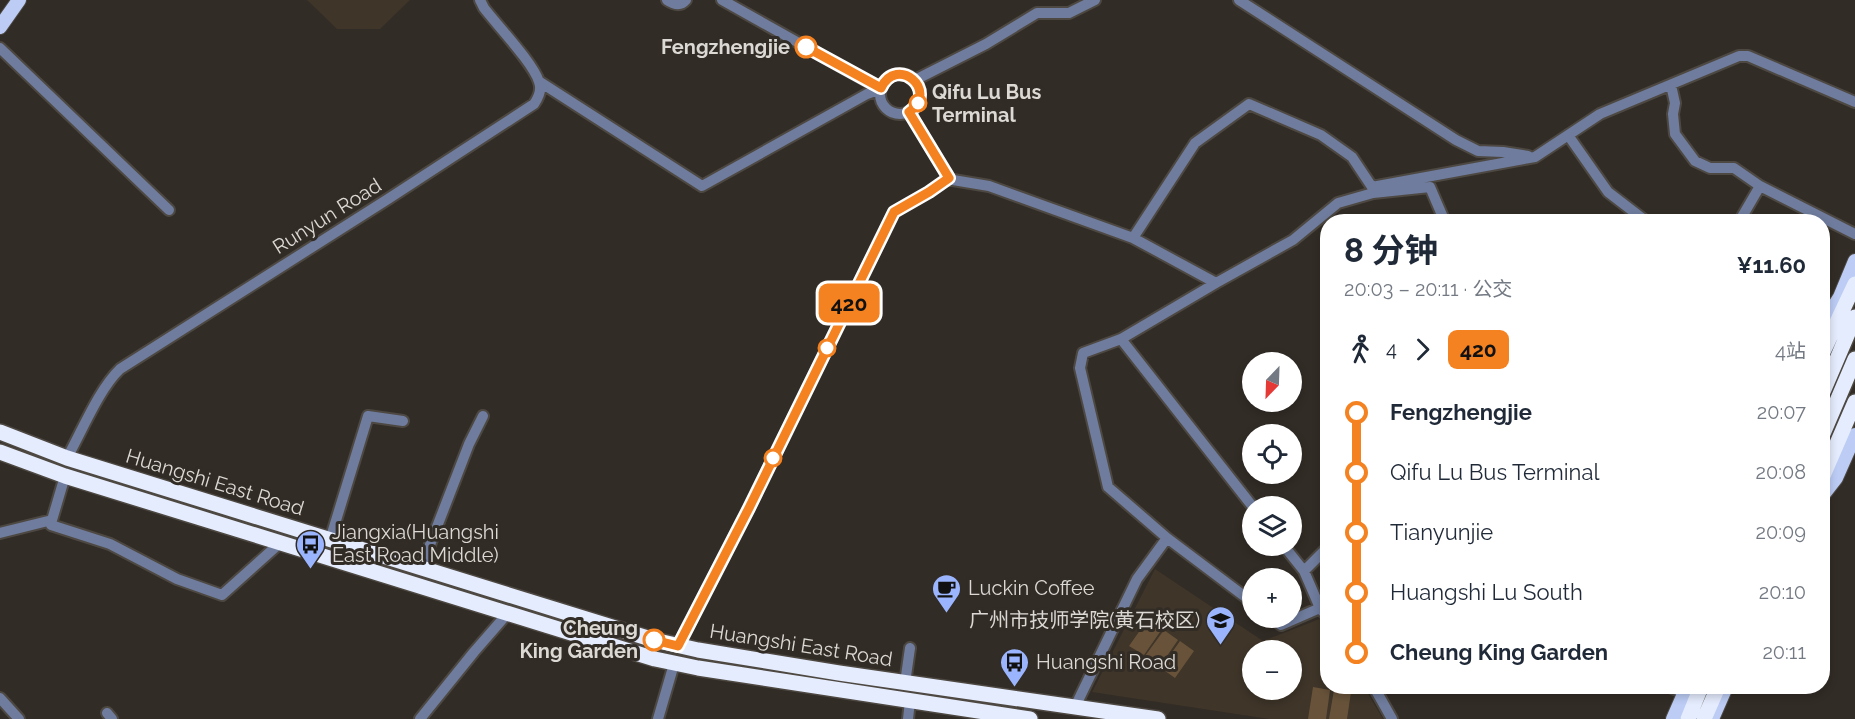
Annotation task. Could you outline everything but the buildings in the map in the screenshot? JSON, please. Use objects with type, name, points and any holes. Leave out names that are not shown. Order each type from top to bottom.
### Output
[{"type":"highway","points":[[1830,372],[1852,311],[1855,284]]},
{"type":"highway","points":[[1830,343],[1852,311]]},
{"type":"highway","points":[[1830,365],[1852,311]]},
{"type":"highway","points":[[1830,417],[1855,359]]},
{"type":"highway","points":[[1830,425],[1855,368]]},
{"type":"highway","points":[[1830,460],[1855,402]]},
{"type":"highway","name":"Huangshi East Road","points":[[0,432],[67,458],[678,646],[905,683],[1158,719]]},
{"type":"highway","name":"Huangshi East Road","points":[[0,452],[65,476],[629,652],[674,664],[1030,719]]},
{"type":"highway","points":[[1687,719],[1697,694]]},
{"type":"highway","points":[[1703,719],[1713,694]]},
{"type":"main road","points":[[0,27],[19,0]]},
{"type":"main road","points":[[1830,313],[1840,297],[1855,261]]},
{"type":"main road","points":[[1830,486],[1836,478],[1855,435]]},
{"type":"main road","points":[[1673,719],[1683,694]]},
{"type":"main road","points":[[1712,719],[1723,694]]},
{"type":"street","points":[[480,0],[532,68],[540,82],[702,186],[867,93],[881,88]]},
{"type":"street","points":[[667,0],[678,5],[686,0]]},
{"type":"street","points":[[722,0],[881,88]]},
{"type":"street","points":[[915,80],[986,44],[1037,13],[1070,13],[1095,0]]},
{"type":"street","points":[[1239,0],[1456,141],[1478,151],[1535,157]]},
{"type":"street","points":[[0,48],[169,210]]},
{"type":"street","points":[[1325,214],[1338,203],[1372,190],[1535,157],[1600,114],[1739,56],[1748,56],[1855,102]]},
{"type":"street","points":[[893,75],[905,75],[915,80],[920,89],[920,98],[909,112],[900,114],[890,110],[882,102],[881,88],[893,75]]},
{"type":"street","name":"Runyun Road","points":[[67,458],[109,383],[120,369],[534,104],[540,95],[540,82]]},
{"type":"street","points":[[1671,85],[1675,103],[1673,114],[1675,134],[1695,161],[1710,168],[1734,168],[1760,186],[1815,214]]},
{"type":"street","points":[[1133,238],[1195,143],[1249,104],[1321,135],[1352,157],[1372,190]]},
{"type":"street","points":[[909,112],[949,178],[947,179]]},
{"type":"street","points":[[1568,135],[1608,192],[1637,214]]},
{"type":"street","points":[[678,646],[749,508],[894,212],[947,179],[990,186],[1133,238],[1216,283]]},
{"type":"street","points":[[1744,214],[1760,186]]},
{"type":"street","points":[[1372,190],[1430,187],[1442,214]]},
{"type":"street","points":[[1242,595],[1167,538],[1108,487],[1080,368],[1083,353],[1121,339],[1293,240],[1320,218]]},
{"type":"street","points":[[1830,221],[1855,234]]},
{"type":"street","points":[[1121,339],[1244,496]]},
{"type":"street","points":[[330,540],[369,416],[402,421]]},
{"type":"street","points":[[421,568],[469,444],[483,416]]},
{"type":"street","points":[[0,533],[52,520],[65,476]]},
{"type":"street","points":[[51,525],[110,544],[177,579],[222,595],[280,543]]},
{"type":"street","points":[[1075,707],[1137,579],[1167,538]]},
{"type":"street","points":[[1304,571],[1320,555]]},
{"type":"street","points":[[1292,556],[1304,571],[1320,608],[1302,615]]},
{"type":"street","points":[[420,719],[507,614]]},
{"type":"street","points":[[905,683],[910,648]]},
{"type":"street","points":[[658,719],[674,664]]},
{"type":"street","points":[[1378,694],[1392,719]]},
{"type":"street","points":[[0,698],[19,719]]},
{"type":"street","points":[[908,719],[910,701]]},
{"type":"shaded area","points":[[307,0],[410,0],[380,29],[337,29]]},
{"type":"shaded area","name":"广州市技师学院(黄石校区)","points":[[1155,569],[1262,640],[1242,640],[1242,700],[1302,700],[1302,640],[1266,640],[1302,628],[1302,626],[1320,619],[1320,694],[1368,694],[1383,719],[1269,719],[1092,692]]},
{"type":"shaded area","points":[[1148,619],[1162,629],[1144,655],[1129,646]]},
{"type":"shaded area","points":[[1164,630],[1178,640],[1160,666],[1145,656]]},
{"type":"shaded area","points":[[1180,641],[1194,651],[1175,678],[1161,668]]},
{"type":"shaded area","points":[[1313,687],[1320,688],[1320,694],[1329,694],[1326,719],[1308,719]]},
{"type":"shaded area","points":[[1333,694],[1351,694],[1347,719],[1329,719]]},
{"type":"bus line","name":"420","points":[[654,640],[678,646],[749,508],[894,212],[949,178],[909,112],[920,98],[920,89],[915,80],[905,75],[893,75],[881,88],[806,47]]},
{"type":"place","name":"Fengzhengjie","points":[[806,47]]},
{"type":"place","name":"Qifu Lu Bus Terminal","points":[[918,103]]},
{"type":"place","name":"Jiangxia(Huangshi East Road Middle)","points":[[311,570]]},
{"type":"place","name":"Luckin Coffee","points":[[947,614]]},
{"type":"place","name":"Cheung King Garden","points":[[654,640]]},
{"type":"place","name":"广州市技师学院(黄石校区)","points":[[1221,646]]},
{"type":"place","name":"Huangshi Road","points":[[1015,688]]}]
